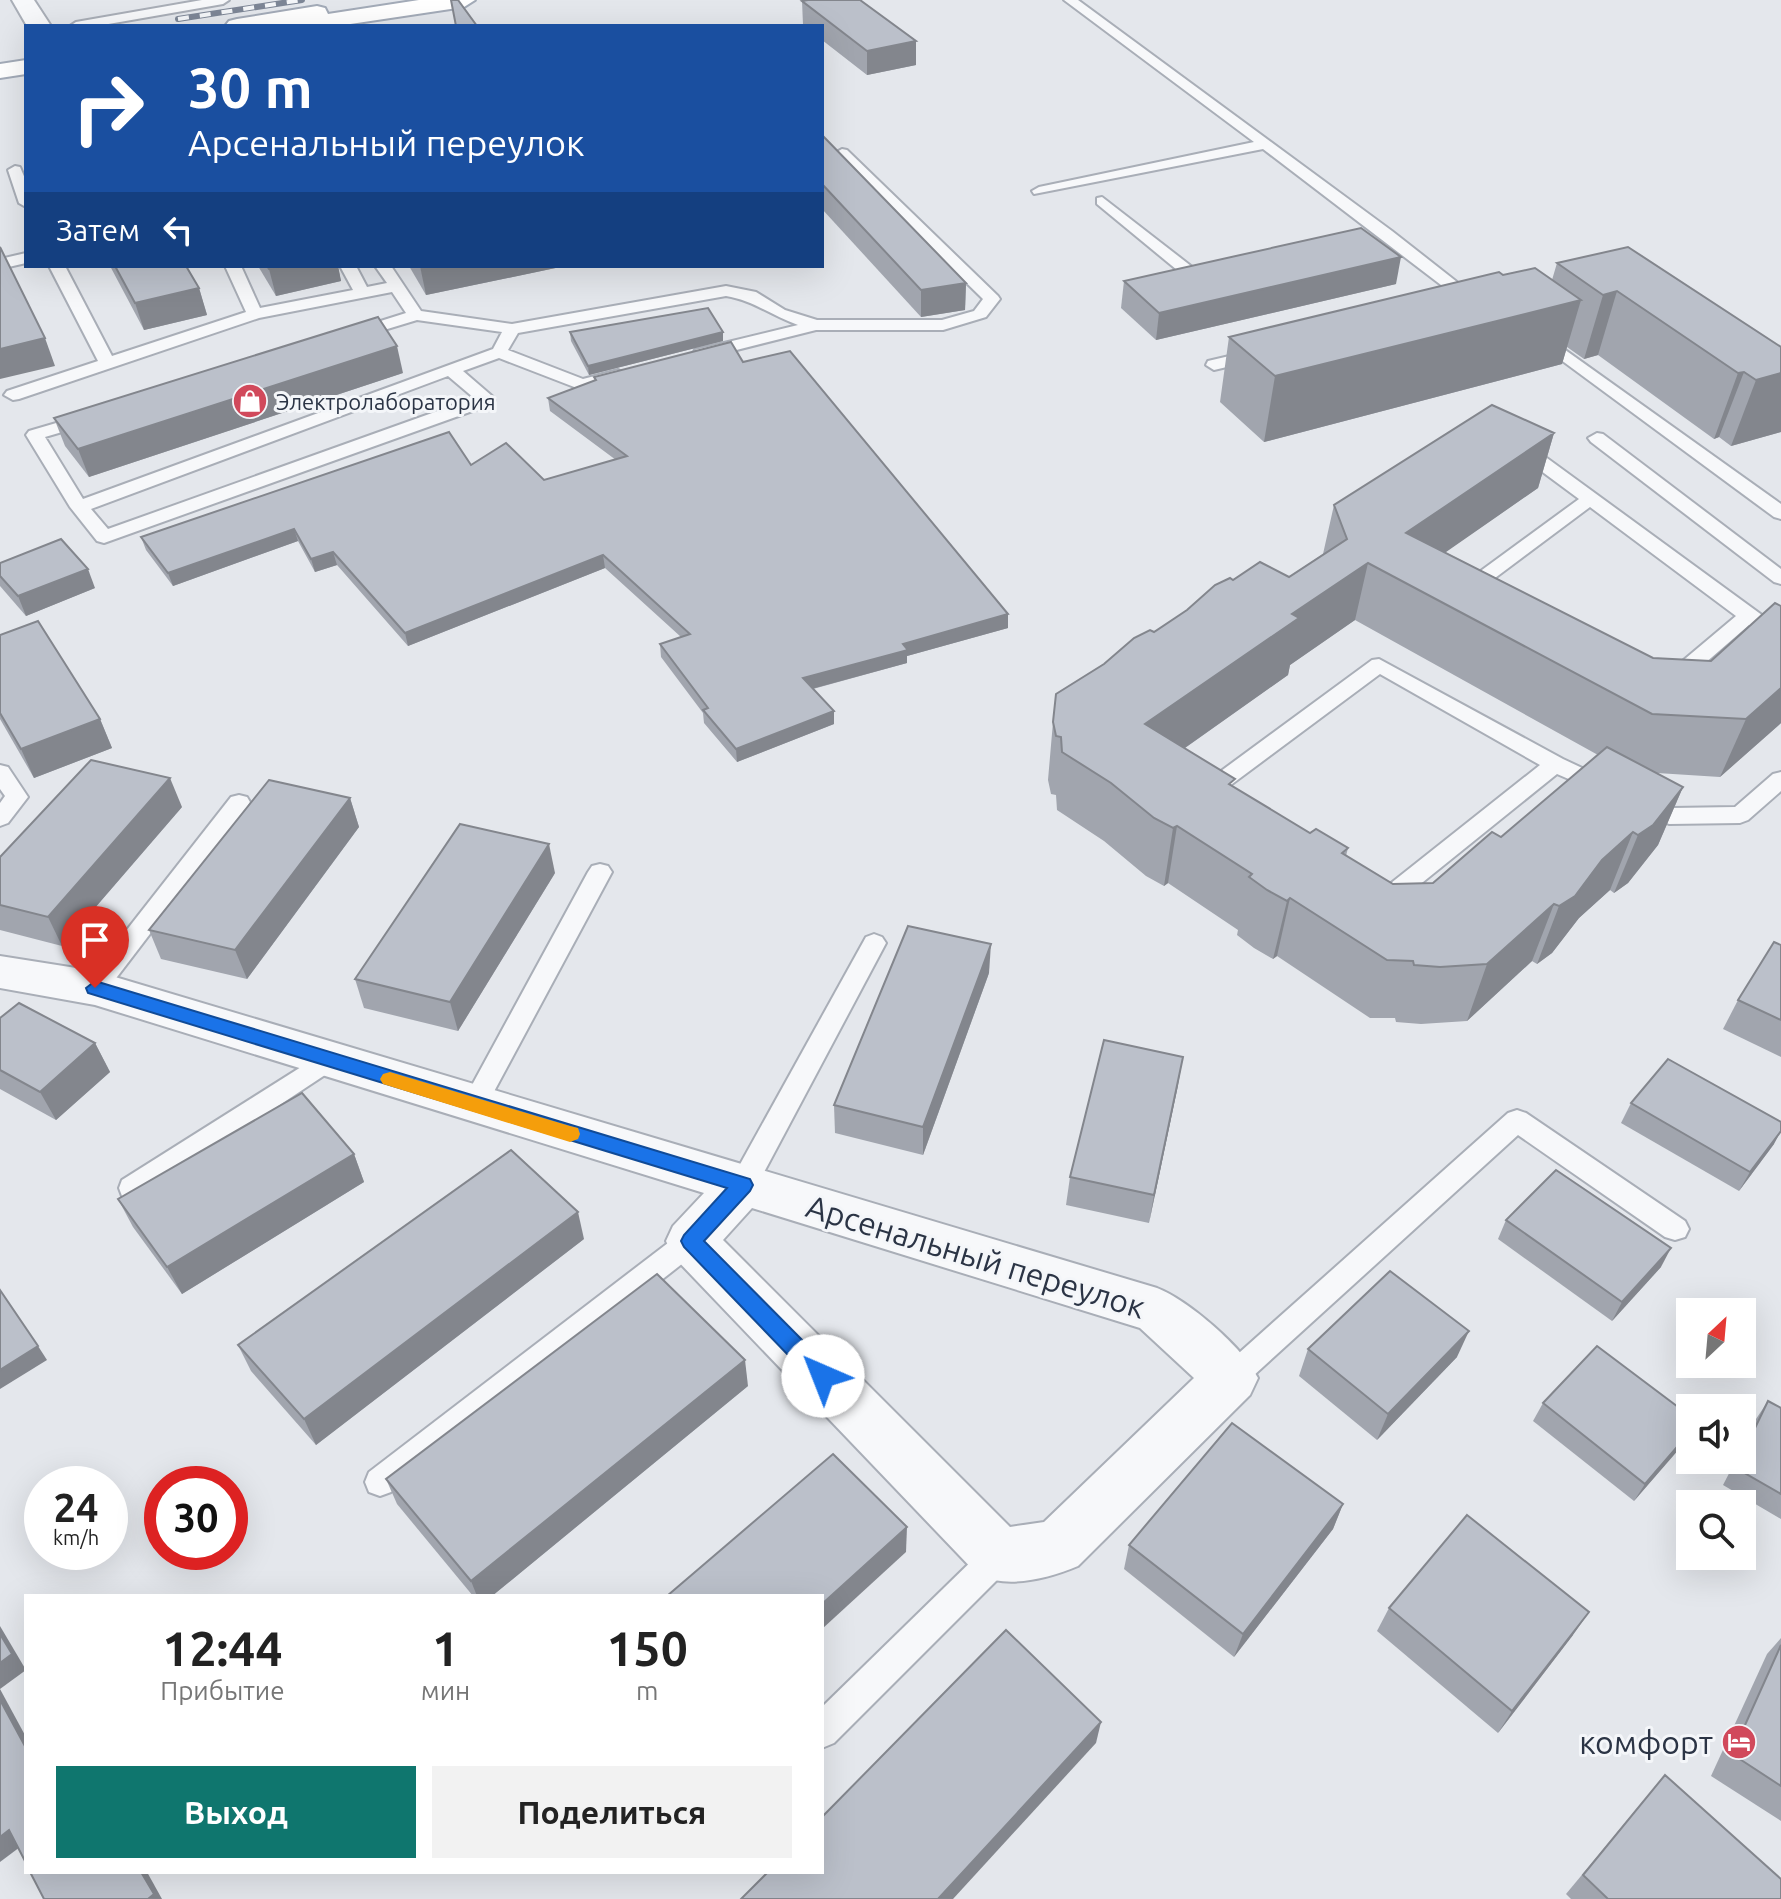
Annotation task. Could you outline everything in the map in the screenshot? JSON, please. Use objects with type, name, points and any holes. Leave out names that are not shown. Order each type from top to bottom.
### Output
[{"type":"main road","points":[[250,24],[403,0]]},
{"type":"main road","points":[[304,24],[464,0]]},
{"type":"main road","points":[[0,63],[24,59]]},
{"type":"main road","points":[[0,71],[24,67]]},
{"type":"street","points":[[23,0],[38,24]]},
{"type":"street","name":"Арсенальный переулок","points":[[0,972],[95,988],[1157,1311],[1231,1378]]},
{"type":"street","points":[[743,1185],[691,1241],[999,1556],[1058,1547],[1231,1378]]},
{"type":"lane","points":[[87,24],[223,0]]},
{"type":"lane","points":[[1070,0],[1387,234],[1451,285]]},
{"type":"lane","points":[[1039,191],[1266,144]]},
{"type":"lane","points":[[684,359],[816,325],[943,325],[980,314],[992,299],[842,153]]},
{"type":"lane","points":[[14,170],[24,198]]},
{"type":"lane","points":[[1102,201],[1201,274],[1166,282]]},
{"type":"lane","points":[[1358,240],[1387,234]]},
{"type":"lane","points":[[0,264],[24,258]]},
{"type":"lane","points":[[58,268],[107,363]]},
{"type":"lane","points":[[234,268],[255,314]]},
{"type":"lane","points":[[349,268],[362,292]]},
{"type":"lane","points":[[384,268],[416,315]]},
{"type":"lane","points":[[13,395],[255,314],[397,286]]},
{"type":"lane","points":[[340,339],[416,315],[512,329],[726,291],[750,295],[779,313],[816,325]]},
{"type":"lane","points":[[1525,326],[1781,513]]},
{"type":"lane","points":[[79,507],[499,352],[512,329]]},
{"type":"lane","points":[[1214,365],[1275,350]]},
{"type":"lane","points":[[499,352],[582,385],[640,370]]},
{"type":"lane","points":[[112,411],[35,435],[79,507],[104,537],[486,400],[451,370]]},
{"type":"lane","points":[[1499,431],[1781,639]]},
{"type":"lane","points":[[1597,438],[1781,578]]},
{"type":"lane","points":[[1506,596],[1478,582],[1590,499]]},
{"type":"lane","points":[[1661,673],[1676,679],[1749,615]]},
{"type":"lane","points":[[1237,807],[1210,790],[1379,665],[1555,764],[1669,816],[1740,815],[1781,779]]},
{"type":"lane","points":[[1357,884],[1384,901],[1555,764]]},
{"type":"lane","points":[[0,772],[17,797],[0,818]]},
{"type":"lane","points":[[95,988],[239,802]]},
{"type":"lane","points":[[474,1105],[600,872]]},
{"type":"lane","points":[[743,1185],[874,943]]},
{"type":"lane","points":[[132,1188],[328,1060]]},
{"type":"lane","points":[[1231,1378],[1517,1120],[1675,1229]]},
{"type":"lane","points":[[380,1482],[691,1241]]},
{"type":"lane","points":[[824,1729],[999,1556]]},
{"type":"building","points":[[451,0],[458,0],[476,24],[456,24]]},
{"type":"building","points":[[860,0],[916,41],[867,51],[802,1]]},
{"type":"building","points":[[824,137],[966,283],[921,290],[824,186]]},
{"type":"building","points":[[1361,228],[1401,257],[1159,313],[1124,281]]},
{"type":"building","points":[[0,247],[45,338],[0,349]]},
{"type":"building","points":[[1628,247],[1781,347],[1781,373],[1756,380],[1744,372],[1738,373],[1617,291],[1603,295],[1557,263]]},
{"type":"building","points":[[116,268],[187,268],[199,288],[135,303]]},
{"type":"building","points":[[1535,268],[1581,300],[1275,376],[1229,337],[1499,272],[1503,275]]},
{"type":"building","points":[[708,308],[723,332],[588,366],[570,332]]},
{"type":"building","points":[[378,317],[397,346],[78,449],[54,418]]},
{"type":"building","points":[[731,342],[743,362],[790,351],[1008,614],[903,644],[908,650],[803,678],[834,711],[736,749],[703,710],[708,708],[660,644],[690,634],[603,555],[405,633],[333,552],[311,559],[294,529],[168,573],[141,537],[449,432],[471,465],[506,443],[544,480],[627,456],[548,398],[596,380],[594,377]]},
{"type":"building","points":[[1492,405],[1554,433],[1406,533],[1653,658],[1711,661],[1775,603],[1781,606],[1781,688],[1746,719],[1652,714],[1368,563],[1292,614],[1299,618],[1145,724],[1235,779],[1229,784],[1310,833],[1316,829],[1348,848],[1342,853],[1393,884],[1433,883],[1492,832],[1501,837],[1607,747],[1683,787],[1653,825],[1638,835],[1633,832],[1602,860],[1575,896],[1559,906],[1554,904],[1487,964],[1414,965],[1413,961],[1387,960],[1290,898],[1287,901],[1267,890],[1249,877],[1252,874],[1177,826],[1173,828],[1154,818],[1111,783],[1062,752],[1061,737],[1056,736],[1053,722],[1056,694],[1104,664],[1134,638],[1150,630],[1154,632],[1187,610],[1215,585],[1230,578],[1233,580],[1260,562],[1289,577],[1347,539],[1334,505]]},
{"type":"building","points":[[61,539],[88,569],[18,596],[0,576],[0,563]]},
{"type":"building","points":[[38,621],[100,719],[21,749],[0,713],[0,635]]},
{"type":"building","points":[[91,760],[170,778],[48,917],[0,905],[0,857]]},
{"type":"building","points":[[269,780],[350,798],[235,950],[149,930]]},
{"type":"building","points":[[460,824],[549,844],[450,1002],[355,979]]},
{"type":"building","points":[[908,926],[991,944],[923,1127],[834,1105]]},
{"type":"building","points":[[1774,942],[1781,945],[1781,1020],[1738,1000]]},
{"type":"building","points":[[19,1003],[95,1043],[40,1092],[0,1070],[0,1018]]},
{"type":"building","points":[[1104,1040],[1183,1057],[1154,1195],[1070,1177]]},
{"type":"building","points":[[1668,1059],[1781,1122],[1781,1131],[1750,1172],[1631,1103]]},
{"type":"building","points":[[302,1093],[354,1154],[167,1267],[118,1199]]},
{"type":"building","points":[[511,1150],[578,1212],[304,1419],[238,1345]]},
{"type":"building","points":[[1556,1170],[1671,1248],[1622,1302],[1506,1220]]},
{"type":"building","points":[[1390,1271],[1469,1331],[1388,1414],[1308,1349]]},
{"type":"building","points":[[657,1274],[745,1360],[471,1581],[386,1479]]},
{"type":"building","points":[[0,1290],[38,1346],[0,1370]]},
{"type":"building","points":[[1597,1346],[1676,1405],[1676,1448],[1645,1484],[1543,1403]]},
{"type":"building","points":[[1768,1401],[1781,1408],[1781,1494],[1746,1474],[1756,1474],[1756,1426]]},
{"type":"building","points":[[1232,1423],[1343,1504],[1243,1634],[1129,1545]]},
{"type":"building","points":[[833,1454],[907,1527],[824,1602],[824,1594],[669,1594]]},
{"type":"building","points":[[1467,1515],[1589,1612],[1512,1711],[1389,1608]]},
{"type":"building","points":[[1006,1630],[1101,1722],[938,1899],[741,1899],[766,1874],[824,1874],[824,1815]]},
{"type":"building","points":[[0,1634],[12,1654],[0,1663]]},
{"type":"building","points":[[1781,1645],[1781,1786],[1732,1754]]},
{"type":"building","points":[[0,1700],[24,1744],[24,1859],[9,1830],[0,1837]]},
{"type":"building","points":[[1665,1775],[1781,1879],[1781,1899],[1608,1899],[1583,1875]]},
{"type":"building","points":[[31,1874],[142,1874],[154,1894],[148,1899],[44,1899]]},
{"type":"railway","points":[[178,19],[302,0]]},
{"type":"slow traffic","points":[[390,1079],[570,1134]]},
{"type":"place","name":"Электролаборатория","points":[[250,401]]},
{"type":"place","name":"комфорт","points":[[1739,1742]]},
{"type":"route","points":[[95,988],[743,1185],[691,1241],[823,1376]]}]
